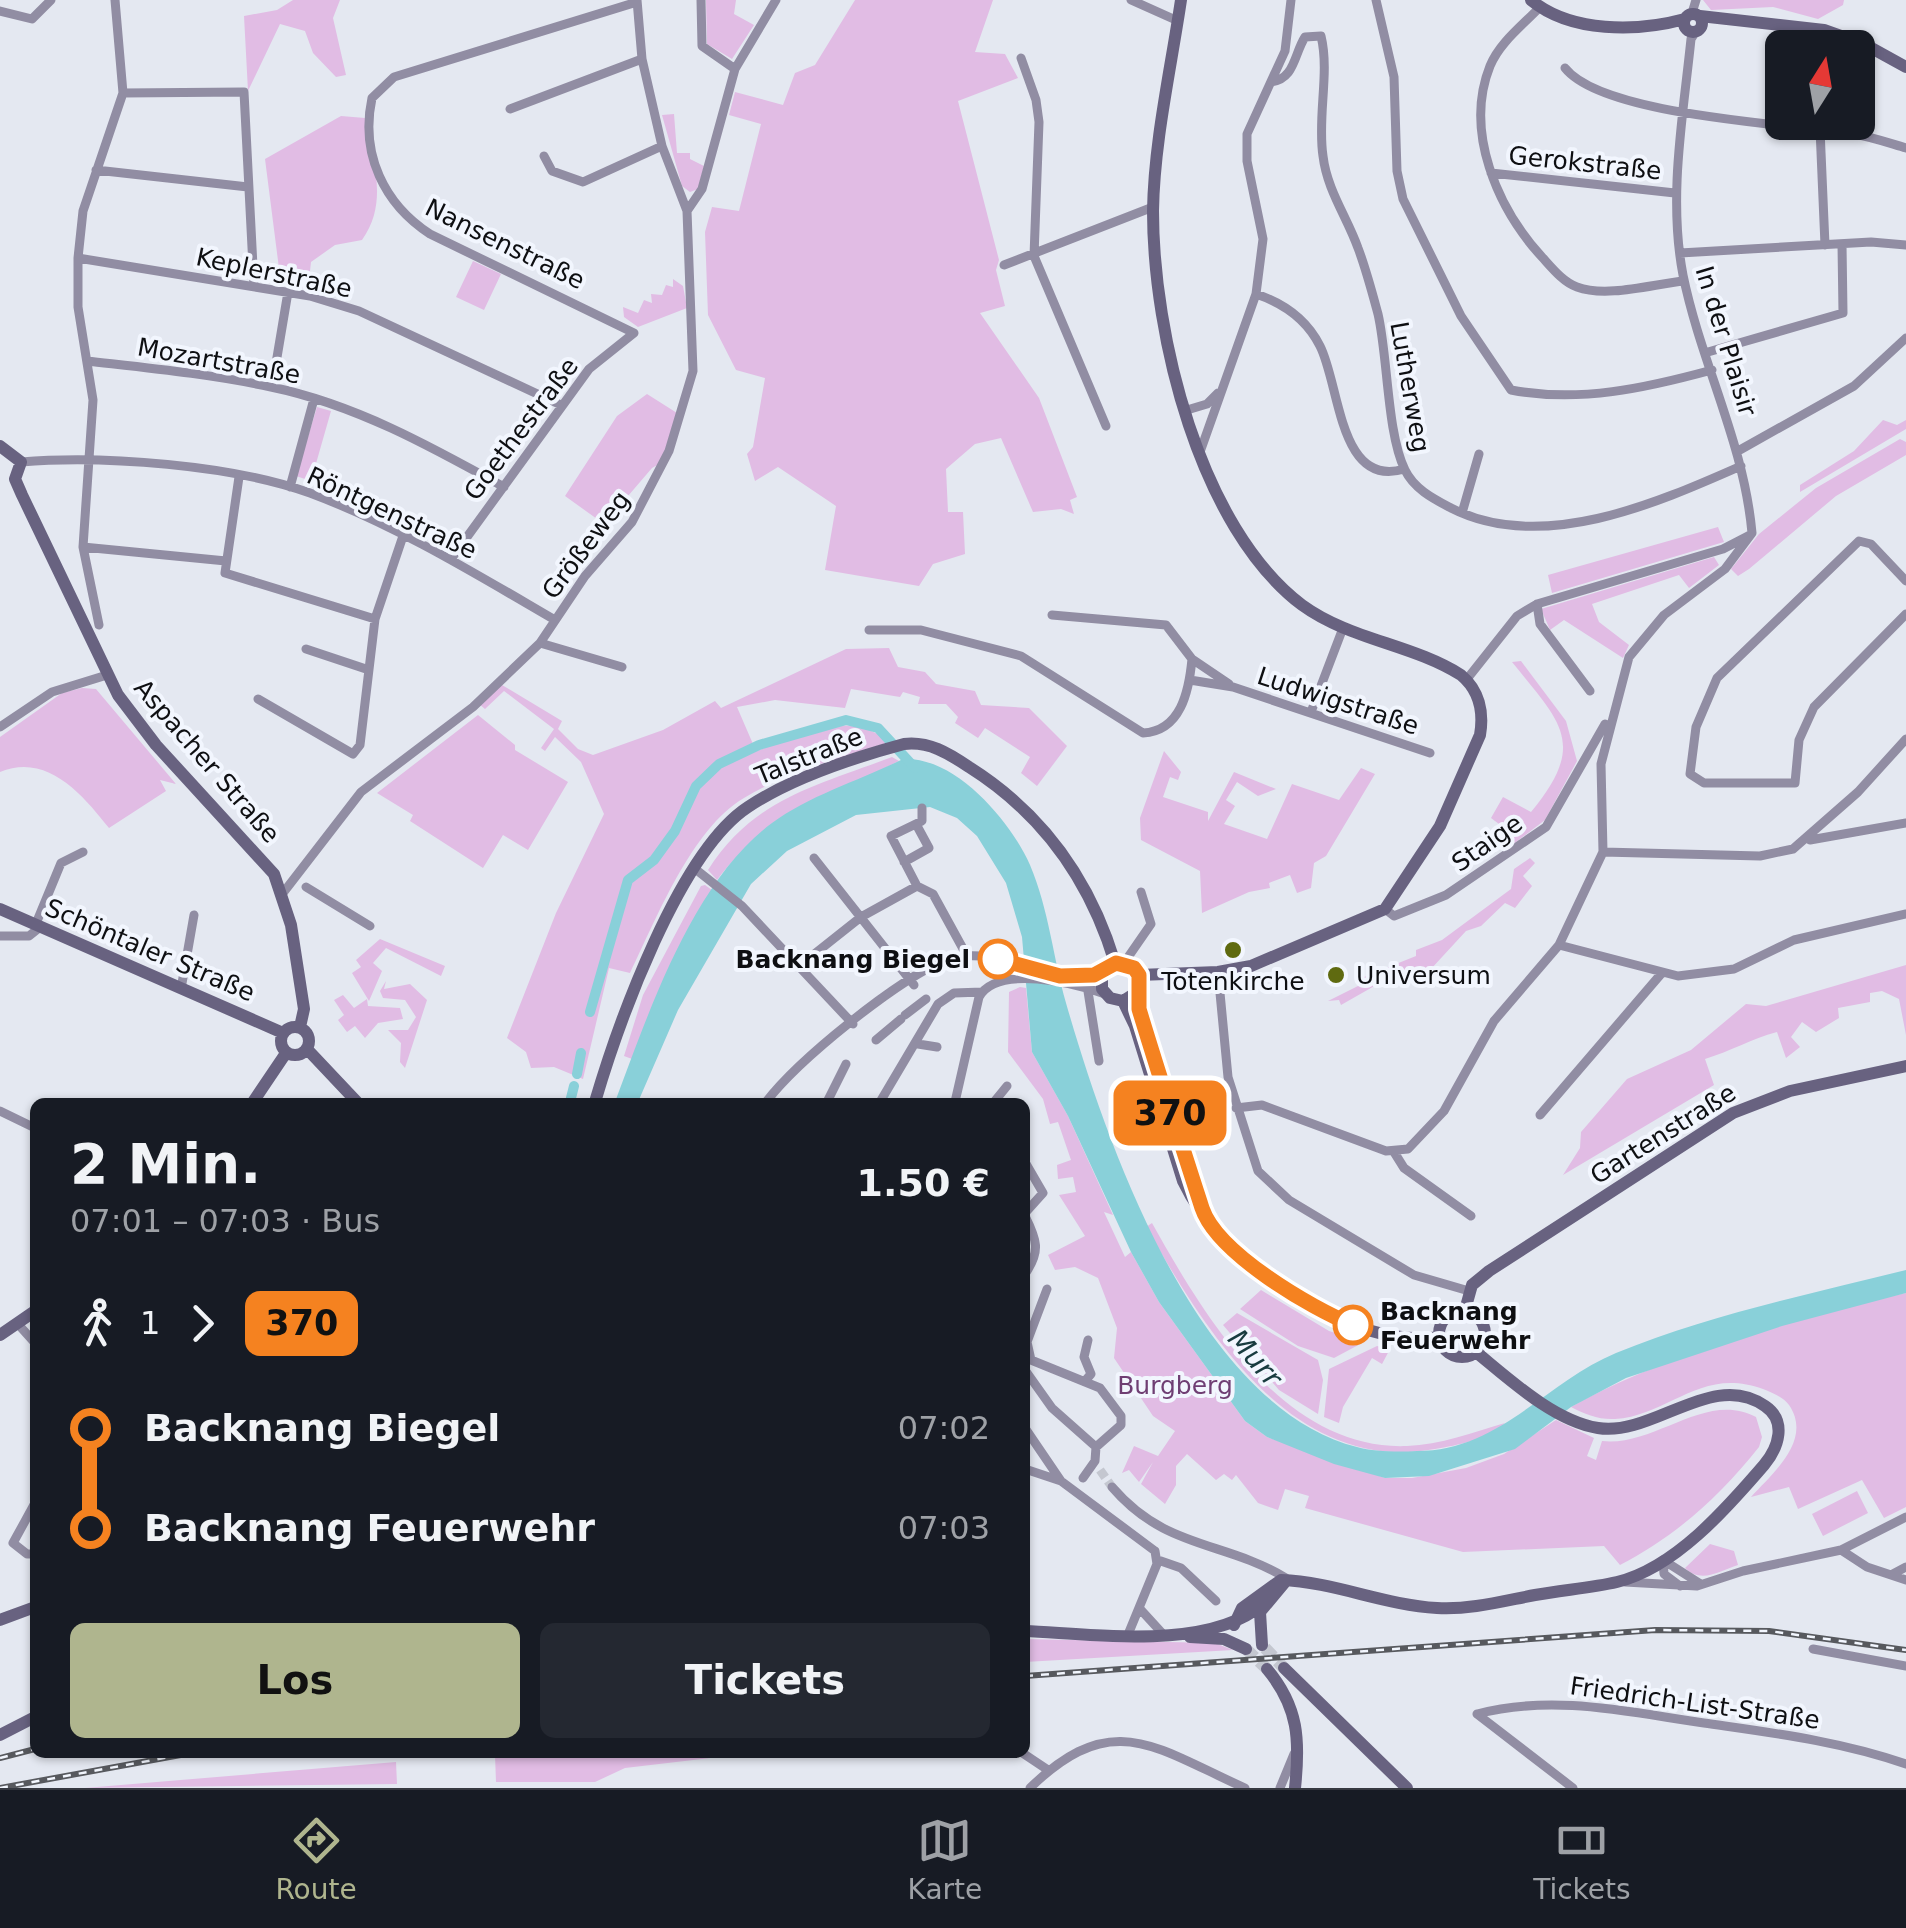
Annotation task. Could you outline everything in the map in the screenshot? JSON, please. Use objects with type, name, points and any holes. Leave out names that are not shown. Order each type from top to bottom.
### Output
[{"type":"street","points":[[0,11],[32,19],[51,0]]},
{"type":"street","points":[[99,626],[83,546],[93,400],[78,307],[78,258],[83,212],[123,92],[115,0]]},
{"type":"street","points":[[701,0],[702,46],[734,68]]},
{"type":"street","points":[[687,211],[702,189],[734,68],[776,0]]},
{"type":"street","points":[[1132,0],[1178,21]]},
{"type":"street","points":[[1120,963],[1139,975],[1218,972],[1290,952],[1385,909],[1440,826],[1480,735],[1478,698],[1467,679],[1343,628],[1301,604],[1264,568],[1224,508],[1200,452],[1164,314],[1154,207],[1181,0]]},
{"type":"street","points":[[1200,452],[1256,294],[1263,239],[1247,160],[1247,134],[1254,111],[1285,51],[1291,0]]},
{"type":"street","points":[[1376,0],[1396,92],[1397,172],[1403,200],[1461,316],[1511,390],[1578,396],[1712,370]]},
{"type":"street","name":"Größeweg","points":[[283,893],[361,792],[474,707],[540,643],[646,499],[688,398],[695,330],[687,211],[662,146],[642,58],[637,1]]},
{"type":"street","name":"Nansenstraße","points":[[634,333],[430,234],[401,212],[386,196],[380,178],[370,108],[376,89],[394,77],[637,1]]},
{"type":"street","points":[[1684,281],[1607,289],[1574,286],[1518,228],[1492,173],[1481,118],[1484,86],[1496,54],[1536,4],[1602,27],[1756,20],[1824,30],[1866,44],[1906,67]]},
{"type":"street","name":"In der Plaisir","points":[[1693,20],[1675,192],[1680,254],[1684,281],[1738,451],[1752,534]]},
{"type":"street","name":"Lutherweg","points":[[1271,82],[1284,78],[1305,36],[1321,36],[1323,158],[1332,192],[1358,248],[1377,312],[1404,469],[1432,498],[1462,513],[1514,528],[1545,529],[1583,522],[1741,466]]},
{"type":"street","points":[[510,109],[642,58]]},
{"type":"street","points":[[1020,58],[1036,100],[1039,122],[1034,256],[1106,426]]},
{"type":"street","points":[[1564,68],[1572,77],[1598,89],[1683,112],[1765,122]]},
{"type":"street","points":[[123,92],[244,92],[254,286]]},
{"type":"street","points":[[1820,140],[1825,244]]},
{"type":"street","points":[[1870,140],[1906,148]]},
{"type":"street","points":[[544,156],[552,171],[583,182],[662,146]]},
{"type":"street","points":[[96,170],[248,187]]},
{"type":"street","name":"Gerokstraße","points":[[1492,173],[1675,192]]},
{"type":"street","points":[[1004,264],[1034,256],[1154,207]]},
{"type":"street","points":[[1680,254],[1825,244],[1906,245]]},
{"type":"street","points":[[1708,352],[1843,313],[1842,244]]},
{"type":"street","name":"Keplerstraße","points":[[78,258],[288,292],[359,311],[410,330],[561,405]]},
{"type":"street","points":[[272,387],[288,292]]},
{"type":"street","points":[[1256,294],[1288,309],[1317,340],[1349,441],[1361,462],[1385,474],[1404,469]]},
{"type":"street","name":"Goethestraße","points":[[450,559],[561,405],[597,361],[634,333]]},
{"type":"street","points":[[1738,451],[1859,383],[1906,338]]},
{"type":"street","name":"Mozartstraße","points":[[88,361],[272,387],[314,399],[377,422],[504,486]]},
{"type":"street","points":[[1186,410],[1208,404],[1219,392]]},
{"type":"street","points":[[290,487],[314,399]]},
{"type":"street","points":[[0,478],[15,479],[21,462],[16,454],[1,450]]},
{"type":"street","points":[[1462,513],[1479,454]]},
{"type":"street","name":"Röntgenstraße","points":[[21,462],[88,460],[239,477],[290,487],[450,559],[555,620]]},
{"type":"street","points":[[239,477],[225,573],[375,618]]},
{"type":"street","name":"Aspacher Straße","points":[[15,479],[107,675],[148,734],[261,859],[283,893],[304,1009],[300,1027]]},
{"type":"street","points":[[1467,679],[1517,616],[1537,604],[1735,546],[1752,534]]},
{"type":"street","points":[[1236,1108],[1264,1105],[1394,1152],[1408,1149],[1444,1111],[1494,1021],[1560,946],[1603,852],[1599,782],[1621,675],[1638,642],[1678,604],[1725,570],[1752,534]]},
{"type":"street","points":[[258,699],[353,754],[360,745],[375,618],[403,536]]},
{"type":"street","points":[[1906,581],[1871,544],[1859,541],[1717,678],[1696,727],[1690,774],[1704,783],[1792,786],[1797,778],[1801,732],[1814,707],[1906,614]]},
{"type":"street","points":[[83,546],[226,561]]},
{"type":"street","points":[[1537,604],[1540,624],[1590,691]]},
{"type":"street","name":"Ludwigstraße","points":[[1052,615],[1166,625],[1192,659],[1233,687]]},
{"type":"street","points":[[1310,712],[1343,628]]},
{"type":"street","points":[[869,630],[921,630],[1021,656],[1143,733],[1160,731],[1172,722],[1190,680],[1192,659]]},
{"type":"street","points":[[540,643],[622,667]]},
{"type":"street","points":[[306,650],[366,669]]},
{"type":"street","points":[[0,727],[52,692],[107,675]]},
{"type":"street","name":"Ludwigstraße","points":[[1190,680],[1233,687],[1430,753]]},
{"type":"street","name":"Staige","points":[[1385,909],[1394,916],[1446,895],[1546,827],[1612,712]]},
{"type":"street","points":[[1603,852],[1760,856],[1793,849],[1808,840],[1906,739]]},
{"type":"street","name":"Talstraße","points":[[596,1098],[635,988],[694,868],[722,828],[746,808],[775,792],[904,744],[926,744],[952,756],[1041,825],[1075,871],[1120,963]]},
{"type":"street","points":[[922,808],[922,821],[891,836],[917,886],[933,894],[967,956]]},
{"type":"street","points":[[1808,840],[1906,823]]},
{"type":"street","points":[[904,862],[929,848],[916,824]]},
{"type":"street","points":[[0,936],[29,936],[37,926],[61,863],[83,852]]},
{"type":"street","points":[[814,858],[912,982]]},
{"type":"street","points":[[694,868],[741,904],[853,1024]]},
{"type":"street","points":[[798,967],[860,917],[917,886]]},
{"type":"street","points":[[306,887],[370,926]]},
{"type":"street","points":[[1061,981],[1086,973],[1102,973],[1120,963],[1152,924],[1141,892]]},
{"type":"street","name":"Schöntaler Straße","points":[[0,909],[283,1033]]},
{"type":"street","points":[[944,915],[956,909]]},
{"type":"street","points":[[1560,946],[1662,974],[1734,969],[1794,940],[1906,914]]},
{"type":"street","points":[[181,989],[194,915]]},
{"type":"street","points":[[770,1098],[853,1024],[949,958],[991,957],[1021,972],[1105,994],[1122,1001],[1135,1026],[1182,1182],[1234,1249],[1303,1302],[1353,1325],[1392,1336],[1439,1338]]},
{"type":"street","points":[[886,1098],[938,1004],[954,993],[982,992],[1021,972]]},
{"type":"street","points":[[1218,972],[1222,1038],[1236,1108],[1254,1165],[1289,1200],[1414,1275],[1469,1291],[1465,1310]]},
{"type":"street","points":[[1086,973],[1100,1061]]},
{"type":"street","points":[[1102,973],[1105,994]]},
{"type":"street","points":[[1540,1115],[1662,974]]},
{"type":"street","points":[[1139,975],[1137,992],[1201,1206]]},
{"type":"street","points":[[956,1098],[982,992]]},
{"type":"street","points":[[1122,1001],[1137,992]]},
{"type":"street","points":[[876,1040],[926,998],[938,1004]]},
{"type":"street","points":[[1090,1012],[1104,1013]]},
{"type":"street","points":[[307,1050],[296,1055],[286,1053],[281,1045],[283,1033],[300,1027],[308,1036],[307,1050],[353,1098]]},
{"type":"street","points":[[918,1044],[937,1047]]},
{"type":"street","points":[[256,1098],[286,1053]]},
{"type":"street","points":[[828,1098],[846,1064]]},
{"type":"street","name":"Gartenstraße","points":[[1469,1291],[1489,1271],[1734,1113],[1792,1090],[1906,1066]]},
{"type":"street","points":[[997,1098],[1006,1086]]},
{"type":"street","points":[[0,1111],[30,1126]]},
{"type":"street","points":[[1394,1152],[1404,1168],[1471,1216]]},
{"type":"street","points":[[1030,1168],[1043,1196],[1030,1210]]},
{"type":"street","points":[[1030,1227],[1038,1247],[1030,1264]]},
{"type":"street","points":[[1030,1332],[1047,1289]]},
{"type":"street","points":[[1439,1338],[1445,1318],[1465,1310]]},
{"type":"street","points":[[1439,1338],[1450,1354],[1464,1356],[1476,1352],[1484,1340],[1484,1326],[1465,1310]]},
{"type":"street","points":[[0,1336],[25,1317]]},
{"type":"street","points":[[1085,1381],[1092,1374],[1084,1358],[1088,1347]]},
{"type":"street","points":[[1476,1352],[1576,1420],[1620,1429],[1697,1402],[1733,1396],[1755,1400],[1776,1418],[1778,1441],[1765,1463],[1705,1526],[1663,1560],[1618,1582]]},
{"type":"street","points":[[1030,1360],[1100,1388],[1121,1416],[1121,1425],[1096,1447]]},
{"type":"street","points":[[1030,1380],[1062,1420],[1096,1447]]},
{"type":"street","points":[[1030,1435],[1062,1482],[1157,1556],[1180,1568],[1216,1601]]},
{"type":"street","points":[[1083,1478],[1098,1465],[1096,1447]]},
{"type":"street","points":[[1030,1471],[1062,1482]]},
{"type":"street","points":[[1112,1487],[1129,1507],[1174,1536],[1266,1566],[1288,1580],[1438,1608],[1474,1606],[1618,1582],[1688,1588],[1841,1550],[1906,1516]]},
{"type":"street","points":[[30,1513],[13,1542],[30,1554]]},
{"type":"street","points":[[1127,1637],[1141,1610],[1157,1556],[1174,1536]]},
{"type":"street","points":[[1841,1550],[1890,1576],[1906,1580]]},
{"type":"street","points":[[1663,1560],[1692,1582],[1712,1582]]},
{"type":"street","points":[[1663,1560],[1670,1581],[1688,1588]]},
{"type":"street","points":[[1890,1576],[1906,1567]]},
{"type":"street","points":[[1141,1610],[1165,1632],[1224,1639],[1246,1649],[1236,1638],[1234,1625],[1242,1609],[1270,1584],[1288,1580]]},
{"type":"street","points":[[1030,1630],[1127,1637],[1234,1625],[1288,1580]]},
{"type":"street","points":[[1234,1625],[1264,1647],[1258,1620],[1263,1604]]},
{"type":"street","points":[[0,1620],[30,1608]]},
{"type":"street","points":[[1813,1649],[1906,1666]]},
{"type":"street","points":[[1284,1668],[1407,1788]]},
{"type":"street","points":[[1268,1670],[1292,1706],[1298,1724],[1295,1788]]},
{"type":"street","name":"Friedrich-List-Straße","points":[[1573,1788],[1477,1714],[1540,1704],[1601,1707],[1836,1742],[1906,1764]]},
{"type":"street","points":[[1298,1724],[1308,1714],[1328,1713]]},
{"type":"street","points":[[0,1735],[30,1720]]},
{"type":"street","points":[[1036,1786],[1048,1770],[1097,1742],[1125,1739],[1245,1788]]},
{"type":"street","points":[[1280,1788],[1298,1742]]},
{"type":"street","points":[[1030,1758],[1048,1770]]},
{"type":"green space","points":[[293,0],[340,0],[333,18],[346,75],[336,77],[313,53],[305,31],[280,24],[248,91],[244,16],[277,10]]},
{"type":"green space","points":[[706,0],[736,0],[734,14],[754,25],[732,59],[707,44]]},
{"type":"green space","points":[[855,0],[993,0],[975,52],[1005,54],[1018,78],[958,101],[999,260],[996,270],[1005,306],[980,313],[1039,398],[1077,497],[1070,500],[1074,514],[1061,509],[1033,512],[1001,438],[975,444],[946,469],[948,512],[963,512],[965,554],[933,564],[919,586],[825,570],[836,506],[778,467],[755,481],[747,454],[753,447],[765,378],[736,370],[708,315],[705,232],[712,207],[739,211],[761,124],[729,115],[735,92],[783,105],[795,73],[815,65]]},
{"type":"green space","points":[[1703,0],[1844,0],[1843,5],[1818,19],[1773,7],[1711,10]]},
{"type":"green space","points":[[674,114],[677,153],[690,153],[690,159],[704,166],[698,189],[690,192],[682,186],[662,115]]},
{"type":"green space","points":[[341,116],[365,118],[377,181],[370,226],[362,240],[335,245],[311,262],[308,289],[281,284],[265,159]]},
{"type":"green space","points":[[473,261],[501,274],[484,310],[456,297]]},
{"type":"green space","points":[[673,279],[683,286],[687,308],[638,327],[624,317],[623,307],[638,313],[644,300],[652,303],[651,294],[662,295],[666,285],[673,287]]},
{"type":"green space","points":[[647,394],[677,413],[661,463],[652,468],[604,524],[565,496],[617,416]]},
{"type":"green space","points":[[317,407],[331,411],[311,481],[296,476]]},
{"type":"green space","points":[[1883,420],[1897,425],[1906,420],[1906,429],[1800,492],[1800,485],[1854,451]]},
{"type":"green space","points":[[1900,439],[1906,442],[1906,455],[1836,496],[1749,569],[1738,576],[1731,569],[1759,534],[1816,488]]},
{"type":"green space","points":[[1718,527],[1724,542],[1552,593],[1548,575]]},
{"type":"green space","points":[[1714,557],[1719,565],[1689,588],[1679,575],[1592,604],[1599,622],[1629,645],[1623,658],[1564,620],[1550,630],[1541,609]]},
{"type":"green space","points":[[889,648],[898,667],[925,672],[936,684],[975,691],[981,705],[1029,708],[1067,746],[1037,786],[1021,773],[1030,757],[985,728],[978,738],[955,723],[958,717],[946,704],[918,704],[920,697],[903,692],[900,697],[851,689],[845,708],[775,700],[737,707],[756,751],[807,732],[840,726],[873,732],[889,742],[778,780],[725,812],[691,853],[630,973],[609,968],[583,1079],[554,1067],[531,1068],[526,1052],[507,1038],[556,913],[604,814],[581,762],[555,737],[545,751],[541,748],[554,729],[504,691],[485,709],[479,704],[502,685],[562,721],[558,729],[578,749],[593,755],[663,730],[715,701],[721,708],[846,649]]},
{"type":"green space","points":[[1521,661],[1566,721],[1577,761],[1545,820],[1512,845],[1498,834],[1503,827],[1491,818],[1503,797],[1531,812],[1549,788],[1563,750],[1555,718],[1512,662]]},
{"type":"green space","points":[[96,689],[176,784],[160,780],[166,791],[109,828],[75,791],[48,772],[17,767],[0,772],[0,737],[62,693]]},
{"type":"green space","points":[[478,715],[515,745],[515,750],[568,782],[528,850],[503,835],[483,868],[410,821],[413,815],[377,793]]},
{"type":"green space","points":[[1164,751],[1181,772],[1178,780],[1170,777],[1163,797],[1208,812],[1208,821],[1234,772],[1276,789],[1258,796],[1237,782],[1226,800],[1235,806],[1224,824],[1267,839],[1292,784],[1339,800],[1361,768],[1375,774],[1326,856],[1314,863],[1311,888],[1297,893],[1290,875],[1269,883],[1270,888],[1249,892],[1202,913],[1200,871],[1141,840],[1140,818]]},
{"type":"green space","points":[[892,757],[899,761],[777,824],[736,858],[717,880],[708,870],[745,826],[766,810],[789,797]]},
{"type":"green space","points":[[1530,858],[1535,863],[1523,876],[1532,886],[1515,908],[1505,903],[1481,926],[1466,931],[1419,982],[1399,972],[1341,1005],[1339,1000],[1328,1001],[1362,984],[1361,978],[1416,956],[1416,950],[1442,940],[1511,889],[1514,869]]},
{"type":"green space","points":[[705,885],[712,890],[685,938],[632,1059],[624,1056],[643,995]]},
{"type":"green space","points":[[380,939],[445,966],[441,976],[386,948],[373,963],[382,971],[369,1001],[352,973],[361,967],[356,960]]},
{"type":"green space","points":[[1906,965],[1906,1035],[1899,999],[1882,991],[1870,993],[1870,1002],[1838,1008],[1839,1018],[1816,1032],[1802,1022],[1791,1037],[1800,1047],[1786,1058],[1777,1032],[1705,1059],[1714,1085],[1563,1175],[1580,1148],[1581,1132],[1627,1079],[1691,1050],[1746,1004],[1766,1006]]},
{"type":"green space","points":[[386,981],[384,989],[410,984],[427,1000],[405,1068],[400,1062],[401,1043],[388,1030],[408,1030],[416,1017],[405,1000],[383,998],[380,991]]},
{"type":"green space","name":"Burgberg","points":[[1026,988],[1032,1052],[1068,1116],[1113,1215],[1104,1212],[1125,1257],[1131,1252],[1159,1302],[1245,1421],[1267,1437],[1385,1478],[1412,1478],[1466,1468],[1504,1454],[1556,1420],[1594,1438],[1587,1456],[1596,1460],[1602,1441],[1641,1436],[1718,1410],[1756,1417],[1762,1437],[1759,1447],[1696,1514],[1620,1565],[1604,1546],[1463,1552],[1305,1508],[1309,1496],[1285,1489],[1278,1510],[1258,1503],[1236,1475],[1232,1480],[1224,1474],[1216,1480],[1187,1454],[1176,1466],[1176,1485],[1165,1504],[1141,1484],[1153,1462],[1139,1482],[1129,1470],[1122,1473],[1134,1446],[1158,1456],[1175,1431],[1153,1416],[1114,1358],[1117,1328],[1098,1278],[1075,1267],[1055,1270],[1048,1255],[1085,1236],[1059,1195],[1076,1192],[1073,1177],[1058,1179],[1057,1165],[1071,1160],[1058,1122],[1050,1124],[1043,1099],[1008,1052],[1009,992]]},
{"type":"green space","points":[[343,995],[354,1008],[367,999],[368,1006],[400,1008],[403,1019],[378,1023],[365,1038],[355,1026],[347,1032],[338,1020],[344,1015],[334,1000]]},
{"type":"green space","points":[[1152,1223],[1223,1336],[1286,1402],[1323,1426],[1363,1442],[1407,1446],[1444,1441],[1505,1423],[1490,1434],[1463,1443],[1435,1449],[1384,1451],[1338,1440],[1297,1418],[1259,1387],[1226,1350],[1146,1227]]},
{"type":"green space","points":[[1261,1290],[1329,1331],[1364,1342],[1334,1358],[1298,1346],[1240,1309]]},
{"type":"green space","points":[[1906,1293],[1906,1507],[1884,1518],[1862,1480],[1798,1509],[1789,1487],[1751,1497],[1779,1467],[1796,1431],[1789,1405],[1763,1389],[1721,1383],[1635,1416],[1615,1419],[1592,1416],[1571,1407],[1689,1354]]},
{"type":"green space","points":[[1237,1313],[1318,1360],[1323,1380],[1318,1414],[1279,1390],[1223,1325]]},
{"type":"green space","points":[[1377,1346],[1390,1349],[1382,1364],[1372,1358],[1343,1407],[1339,1423],[1324,1417],[1329,1369]]},
{"type":"green space","points":[[1857,1491],[1868,1513],[1823,1536],[1812,1514]]},
{"type":"green space","points":[[1710,1544],[1734,1551],[1738,1565],[1704,1576],[1685,1568]]},
{"type":"green space","points":[[1030,1639],[1215,1643],[1233,1650],[1030,1662]]},
{"type":"green space","points":[[495,1758],[710,1758],[625,1768],[595,1782],[496,1782]]},
{"type":"green space","points":[[396,1762],[397,1784],[85,1788]]},
{"type":"water","points":[[903,759],[923,761],[961,780],[1010,830],[1030,865],[1042,899],[1062,986],[1106,1127],[1167,1263],[1205,1326],[1250,1380],[1300,1422],[1364,1449],[1446,1448],[1498,1428],[1616,1353],[1687,1327],[1906,1270],[1906,1293],[1782,1326],[1626,1378],[1571,1407],[1515,1449],[1429,1476],[1385,1478],[1334,1464],[1267,1437],[1245,1421],[1159,1302],[1131,1252],[1068,1116],[1032,1052],[1022,937],[1006,883],[977,836],[957,818],[930,807],[856,815],[787,851],[751,884],[678,1010],[640,1098],[617,1098],[659,990],[696,913],[744,848],[772,823],[803,804]]},
{"type":"waterway","points":[[590,1012],[628,880],[654,860],[675,831],[696,786],[719,764],[759,745],[846,720],[878,728],[915,768]]},
{"type":"waterway","points":[[577,1074],[581,1053]]},
{"type":"waterway","points":[[571,1098],[574,1086]]},
{"type":"tunnel","points":[[1100,1470],[1112,1487]]},
{"type":"tunnel","points":[[1265,1648],[1284,1668]]},
{"type":"tunnel","points":[[1246,1649],[1267,1669]]},
{"type":"railway","points":[[1030,1676],[1655,1630],[1769,1631],[1906,1650]]},
{"type":"railway","points":[[0,1758],[30,1750]]},
{"type":"railway","points":[[0,1788],[164,1758]]},
{"type":"bus line","name":"370","points":[[998,959],[1060,976],[1094,975],[1124,962],[1134,968],[1139,975],[1139,1009],[1176,1134],[1202,1199],[1201,1206],[1234,1249],[1267,1277],[1303,1302],[1353,1325]]},
{"type":"place","name":"Totenkirche","points":[[1233,950]]},
{"type":"place","name":"Backnang Biegel","points":[[998,959]]},
{"type":"place","name":"Universum","points":[[1336,975]]},
{"type":"place","name":"Backnang Feuerwehr","points":[[1353,1325]]},
{"type":"water label","name":"Murr","points":[[1255,1358]]}]
